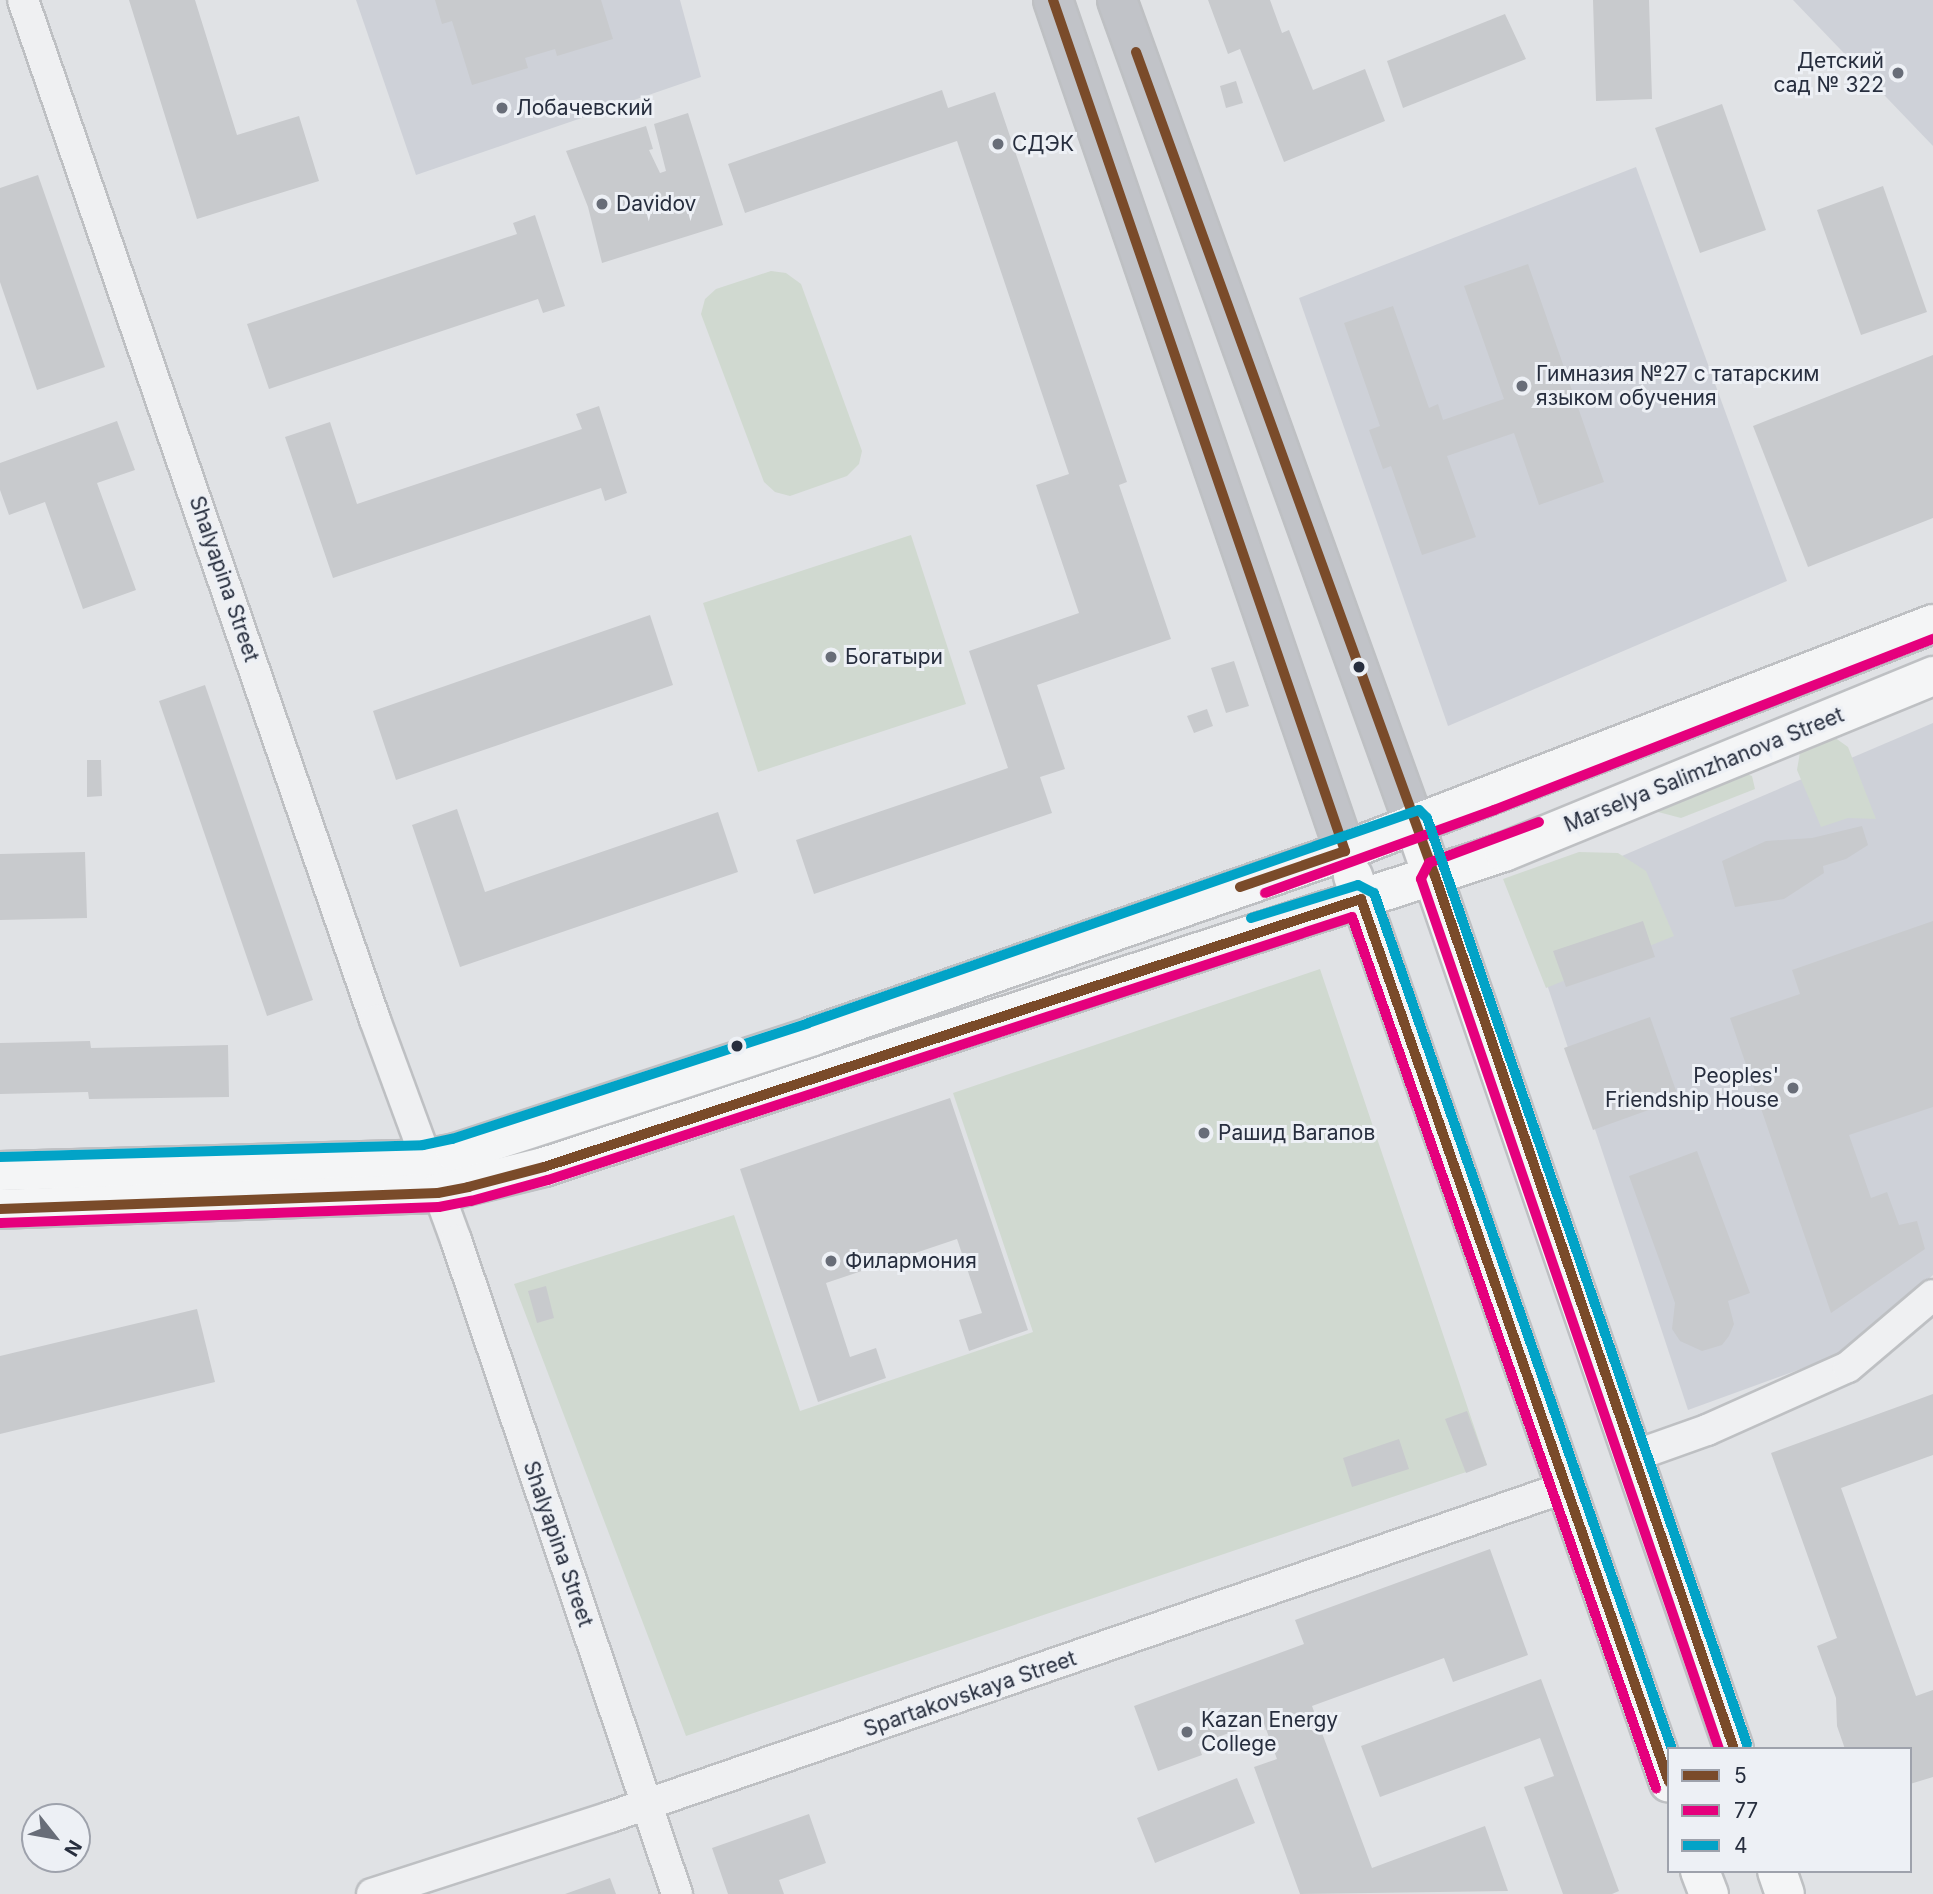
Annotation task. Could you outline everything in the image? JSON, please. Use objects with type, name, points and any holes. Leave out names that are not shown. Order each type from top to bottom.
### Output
[{"type":"main road","points":[[1053,0],[1361,899],[1667,1777]]},
{"type":"main road","points":[[1117,0],[1435,876],[1631,1457],[1733,1747]]},
{"type":"main road","points":[[0,1209],[432,1176],[813,1036],[1345,851],[1933,624]]},
{"type":"main road","name":"Marselya Salimzhanova Street","points":[[432,1176],[544,1167],[1435,876],[1933,676]]},
{"type":"main road","points":[[0,1171],[432,1176]]},
{"type":"main road","points":[[1701,1873],[1709,1894]]},
{"type":"main road","points":[[1778,1873],[1785,1894]]},
{"type":"street","name":"Shalyapina Street","points":[[23,0],[432,1176],[677,1894]]},
{"type":"street","points":[[1631,1457],[1707,1430],[1848,1367],[1933,1295]]},
{"type":"street","name":"Spartakovskaya Street","points":[[372,1894],[646,1805],[1566,1487]]},
{"type":"shaded area","name":"Лобачевский","points":[[356,0],[680,0],[701,77],[416,175]]},
{"type":"shaded area","name":"Детский сад № 322","points":[[1793,0],[1933,0],[1933,146]]},
{"type":"shaded area","name":"Гимназия №27 с татарским языком обучения","points":[[1636,167],[1787,581],[1448,726],[1299,298]]},
{"type":"shaded area","points":[[771,271],[786,273],[801,284],[862,451],[859,464],[847,476],[790,496],[775,492],[764,482],[701,314],[705,299],[716,289]]},
{"type":"shaded area","points":[[911,535],[966,704],[758,772],[703,603]]},
{"type":"shaded area","points":[[1933,723],[1933,1275],[1842,1354],[1688,1410],[1519,900]]},
{"type":"shaded area","points":[[1834,737],[1848,747],[1876,819],[1848,818],[1821,827],[1797,770],[1800,752],[1816,738]]},
{"type":"shaded area","points":[[1739,771],[1752,776],[1755,789],[1681,818],[1643,808]]},
{"type":"shaded area","points":[[1579,852],[1618,853],[1646,871],[1674,936],[1546,988],[1503,879]]},
{"type":"shaded area","points":[[1320,969],[1487,1465],[686,1736],[514,1284],[734,1215],[800,1411],[1033,1332],[953,1093]]},
{"type":"building","points":[[129,0],[195,0],[237,135],[299,116],[319,181],[197,219]]},
{"type":"building","points":[[435,0],[601,0],[613,39],[557,56],[555,49],[525,58],[528,68],[472,85],[452,21],[442,24]]},
{"type":"building","points":[[1208,0],[1270,0],[1282,33],[1289,30],[1313,90],[1365,69],[1385,121],[1284,162],[1240,49],[1228,54]]},
{"type":"building","points":[[1593,0],[1649,0],[1652,99],[1596,101]]},
{"type":"building","points":[[1505,14],[1526,59],[1403,108],[1387,61]]},
{"type":"building","points":[[1236,81],[1243,103],[1226,108],[1220,86]]},
{"type":"building","points":[[942,90],[948,108],[995,92],[1127,482],[1119,485],[1171,639],[1037,685],[1065,769],[1040,777],[1052,813],[814,894],[796,840],[1008,768],[969,651],[1079,613],[1036,485],[1069,474],[957,141],[745,213],[728,164]]},
{"type":"building","points":[[1722,104],[1766,230],[1700,253],[1655,128]]},
{"type":"building","points":[[688,113],[723,225],[602,263],[588,207],[566,151],[646,126],[653,149],[649,150],[660,173],[666,171],[654,124]]},
{"type":"building","points":[[38,175],[105,367],[37,390],[0,282],[0,188]]},
{"type":"building","points":[[1883,186],[1927,312],[1861,335],[1817,210]]},
{"type":"building","points":[[535,215],[565,306],[543,313],[538,299],[269,389],[247,324],[517,234],[513,223]]},
{"type":"building","points":[[1528,264],[1604,482],[1539,505],[1514,433],[1447,456],[1476,537],[1422,555],[1391,466],[1383,469],[1369,430],[1380,426],[1344,323],[1393,306],[1429,408],[1438,404],[1443,420],[1504,399],[1464,286]]},
{"type":"building","points":[[1933,355],[1933,518],[1808,567],[1753,426]]},
{"type":"building","points":[[599,406],[627,493],[605,501],[601,488],[333,578],[285,437],[330,422],[357,504],[582,429],[576,414]]},
{"type":"building","points":[[117,421],[135,470],[97,483],[136,590],[83,609],[45,502],[9,515],[0,490],[0,463]]},
{"type":"building","points":[[650,615],[673,685],[396,780],[373,711]]},
{"type":"building","points":[[1234,661],[1249,706],[1226,713],[1211,668]]},
{"type":"building","points":[[205,685],[313,1000],[267,1016],[159,701]]},
{"type":"building","points":[[1207,709],[1213,726],[1194,733],[1187,716]]},
{"type":"building","points":[[87,760],[101,760],[102,796],[87,797]]},
{"type":"building","points":[[457,809],[485,892],[718,812],[738,872],[460,967],[412,825]]},
{"type":"building","points":[[1862,826],[1868,845],[1846,859],[1823,866],[1824,873],[1784,899],[1735,907],[1722,861],[1766,841],[1812,838]]},
{"type":"building","points":[[85,852],[87,918],[0,920],[0,854]]},
{"type":"building","points":[[1643,921],[1655,957],[1566,987],[1553,951]]},
{"type":"building","points":[[1933,921],[1933,1107],[1849,1135],[1871,1198],[1887,1192],[1899,1225],[1917,1221],[1925,1249],[1831,1313],[1730,1018],[1800,994],[1792,970]]},
{"type":"building","points":[[1650,1017],[1679,1099],[1593,1130],[1564,1048]]},
{"type":"building","points":[[90,1041],[91,1048],[228,1045],[229,1097],[89,1099],[88,1092],[0,1094],[0,1043]]},
{"type":"building","name":"Филармония","points":[[950,1098],[1028,1330],[969,1351],[959,1320],[982,1313],[957,1239],[826,1283],[850,1357],[876,1348],[886,1378],[818,1402],[740,1169]]},
{"type":"building","points":[[1697,1151],[1750,1293],[1728,1301],[1734,1324],[1729,1336],[1722,1345],[1702,1351],[1680,1341],[1672,1329],[1675,1303],[1629,1176]]},
{"type":"building","points":[[546,1286],[554,1318],[537,1323],[528,1291]]},
{"type":"building","points":[[197,1309],[215,1382],[0,1434],[0,1356]]},
{"type":"building","points":[[1933,1394],[1933,1455],[1841,1488],[1916,1696],[1933,1690],[1933,1777],[1912,1783],[1912,1747],[1844,1747],[1837,1726],[1836,1698],[1817,1646],[1837,1638],[1771,1453]]},
{"type":"building","points":[[1467,1411],[1487,1465],[1466,1473],[1445,1419]]},
{"type":"building","points":[[1399,1439],[1409,1469],[1352,1487],[1343,1458]]},
{"type":"building","name":"Kazan Energy College","points":[[1490,1549],[1528,1655],[1453,1682],[1444,1658],[1312,1706],[1372,1868],[1485,1826],[1508,1891],[1300,1894],[1254,1767],[1277,1759],[1263,1721],[1198,1744],[1202,1755],[1158,1771],[1134,1706],[1304,1644],[1295,1620]]},
{"type":"building","points":[[1541,1679],[1619,1891],[1612,1894],[1563,1894],[1524,1787],[1554,1776],[1540,1738],[1380,1797],[1361,1746]]},
{"type":"building","points":[[1237,1778],[1255,1823],[1155,1863],[1137,1818]]},
{"type":"building","points":[[809,1814],[826,1863],[779,1880],[784,1894],[728,1894],[712,1848]]},
{"type":"building","points":[[610,1878],[616,1894],[565,1894]]},
{"type":"transit line","name":"5","points":[[1053,0],[1345,851],[1240,887]]},
{"type":"transit line","name":"5","points":[[1136,52],[1435,876],[1733,1747]]},
{"type":"transit line","name":"77","points":[[1265,893],[1494,810],[1933,639]]},
{"type":"transit line","name":"4","points":[[0,1157],[423,1145],[452,1139],[808,1023],[1419,810],[1427,818],[1747,1744]]},
{"type":"transit line","name":"77","points":[[1539,822],[1429,863],[1421,879],[1718,1747]]},
{"type":"transit line","name":"4","points":[[1251,918],[1358,885],[1374,893],[1671,1747]]},
{"type":"transit line","name":"5","points":[[0,1209],[438,1193],[468,1187],[544,1167],[1361,899],[1667,1776]]},
{"type":"transit line","name":"77","points":[[1,1223],[439,1207],[471,1201],[548,1180],[1352,917],[1656,1788]]},
{"type":"place","name":"Детский сад № 322","points":[[1898,73]]},
{"type":"place","name":"Лобачевский","points":[[502,108]]},
{"type":"place","name":"СДЭК","points":[[998,144]]},
{"type":"place","name":"Davidov","points":[[602,204]]},
{"type":"place","name":"Гимназия №27 с татарским языком обучения","points":[[1522,386]]},
{"type":"place","name":"Богатыри","points":[[831,657]]},
{"type":"place","name":"Peoples' Friendship House","points":[[1793,1088]]},
{"type":"place","name":"Рашид Вагапов","points":[[1204,1133]]},
{"type":"place","name":"Филармония","points":[[831,1261]]},
{"type":"place","name":"Kazan Energy College","points":[[1187,1732]]}]
